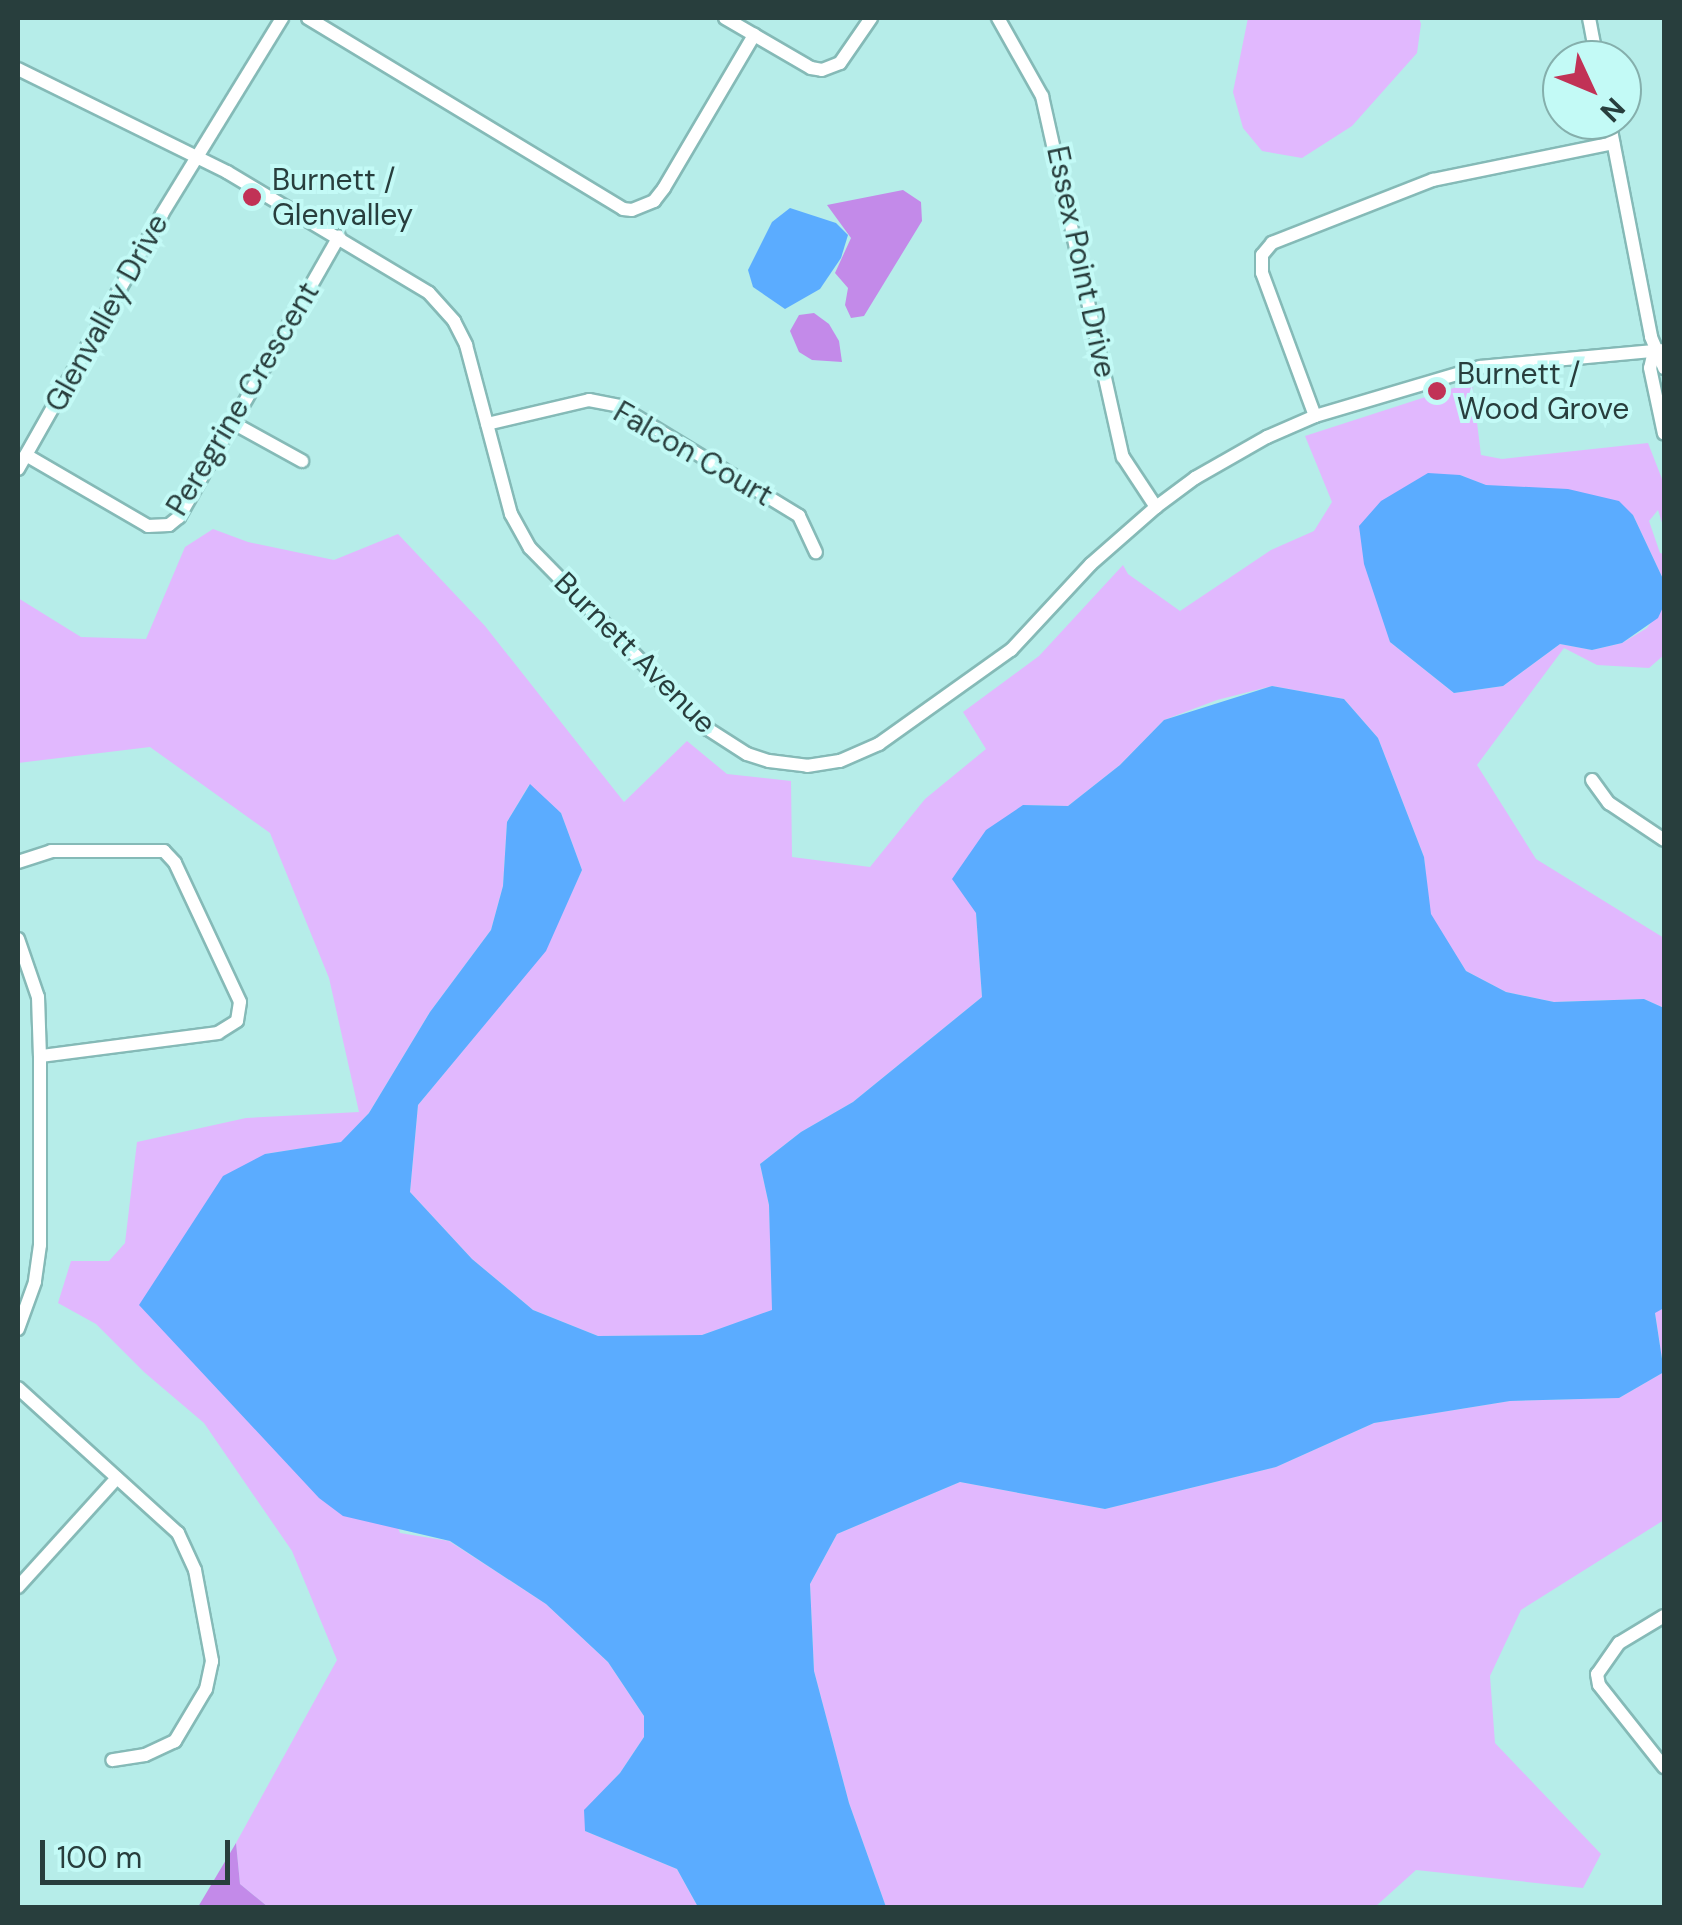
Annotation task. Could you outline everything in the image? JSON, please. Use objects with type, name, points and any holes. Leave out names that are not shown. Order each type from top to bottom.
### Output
[{"type":"street","name":"Glenvalley Drive","points":[[18,468],[282,18]]},
{"type":"street","points":[[308,18],[623,209],[632,210],[654,201],[664,188],[754,36]]},
{"type":"street","points":[[725,18],[822,70],[840,64],[871,18]]},
{"type":"street","name":"Essex Point Drive","points":[[998,18],[1042,96],[1123,457],[1156,507]]},
{"type":"street","name":"Burnett Avenue","points":[[18,69],[197,158],[339,236],[412,280],[442,306],[466,345],[511,514],[530,548],[708,729],[748,754],[807,766],[840,761],[879,744],[1011,650],[1091,564],[1156,507],[1226,459],[1315,416],[1480,366],[1659,351]]},
{"type":"street","points":[[1612,140],[1664,368]]},
{"type":"street","points":[[1315,416],[1262,273],[1262,255],[1272,244],[1433,180],[1613,143]]},
{"type":"street","name":"Peregrine Crescent","points":[[26,455],[158,528],[178,517],[339,236]]},
{"type":"street","points":[[1659,351],[1650,368],[1664,434]]},
{"type":"street","name":"Falcon Court","points":[[487,424],[590,400],[618,406],[800,516],[816,552]]},
{"type":"street","points":[[233,423],[302,462]]},
{"type":"street","points":[[1592,780],[1609,803],[1664,840]]},
{"type":"street","points":[[18,862],[51,851],[164,850],[175,863],[240,1002],[237,1020],[218,1033],[40,1056]]},
{"type":"street","points":[[18,939],[38,998],[40,1056],[40,1245],[36,1282],[18,1328]]},
{"type":"street","points":[[18,1388],[178,1533],[189,1549],[212,1661],[206,1689],[175,1742],[145,1756],[112,1760]]},
{"type":"street","points":[[18,1587],[117,1478]]},
{"type":"street","points":[[1664,1616],[1619,1642],[1596,1674],[1599,1685],[1664,1766]]},
{"type":"shaded area","points":[[1248,18],[1419,18],[1421,24],[1417,53],[1352,126],[1302,158],[1262,151],[1243,128],[1233,92]]},
{"type":"shaded area","points":[[903,190],[921,202],[922,221],[864,316],[851,318],[845,305],[848,288],[835,273],[851,238],[827,205]]},
{"type":"shaded area","points":[[814,313],[829,324],[839,341],[842,362],[812,360],[799,352],[790,331],[799,315]]},
{"type":"shaded area","points":[[1472,382],[1481,455],[1502,459],[1648,443],[1664,484],[1664,529],[1658,510],[1649,521],[1660,553],[1664,554],[1664,581],[1633,515],[1524,489],[1485,485],[1460,475],[1381,607],[1390,642],[1454,693],[1503,686],[1560,644],[1592,650],[1622,643],[1647,628],[1664,605],[1664,655],[1649,668],[1597,665],[1564,648],[1477,765],[1536,859],[1664,938],[1664,1008],[1644,999],[1554,1002],[1506,992],[1466,971],[1430,914],[1424,857],[1378,738],[1344,699],[1272,686],[1217,700],[1164,720],[1120,765],[1068,806],[1023,805],[976,913],[982,997],[853,1102],[801,1132],[760,1164],[769,1205],[773,1310],[702,1335],[598,1336],[533,1310],[472,1259],[410,1192],[418,1105],[545,951],[582,870],[561,813],[529,785],[507,822],[503,886],[491,930],[430,1012],[369,1113],[342,1142],[265,1154],[400,1533],[449,1541],[546,1604],[608,1662],[644,1716],[644,1737],[620,1773],[585,1810],[585,1831],[677,1869],[698,1907],[268,1907],[240,1884],[236,1843],[337,1660],[292,1551],[204,1423],[96,1324],[58,1303],[71,1261],[109,1261],[125,1243],[137,1142],[246,1118],[359,1112],[329,978],[270,833],[150,747],[18,763],[18,598],[81,637],[146,639],[185,547],[213,529],[248,542],[334,560],[398,534],[485,626],[624,802],[687,741],[727,774],[791,781],[792,857],[870,867],[925,799],[986,749],[963,712],[1039,656],[1123,565],[1128,574],[1180,611],[1271,550],[1314,531],[1332,502],[1305,436]]},
{"type":"shaded area","points":[[1664,1308],[1664,1372],[1655,1312]]},
{"type":"shaded area","points":[[1664,1372],[1664,1520],[1521,1610],[1490,1676],[1495,1743],[1601,1854],[1583,1888],[1416,1870],[1375,1907],[886,1907],[849,1803],[814,1671],[810,1584],[837,1534],[960,1482],[1105,1509],[1276,1467],[1374,1423],[1510,1401],[1619,1398]]},
{"type":"shaded area","points":[[236,1843],[240,1884],[268,1907],[198,1907]]},
{"type":"water","points":[[790,208],[836,223],[848,235],[841,258],[820,289],[785,309],[753,287],[748,270],[772,222]]},
{"type":"water","points":[[1428,473],[1460,475],[1486,485],[1568,489],[1619,501],[1633,515],[1664,581],[1664,605],[1658,618],[1622,643],[1592,650],[1560,644],[1503,686],[1454,693],[1390,642],[1364,564],[1359,526],[1381,501]]},
{"type":"water","points":[[1272,686],[1344,699],[1378,738],[1424,857],[1431,914],[1466,971],[1506,992],[1554,1002],[1644,999],[1664,1008],[1664,1308],[1655,1313],[1664,1372],[1619,1398],[1510,1401],[1374,1423],[1276,1467],[1105,1509],[960,1482],[837,1534],[810,1584],[814,1671],[849,1803],[886,1907],[698,1907],[677,1869],[585,1831],[584,1810],[620,1773],[644,1737],[644,1716],[608,1662],[546,1604],[450,1541],[343,1516],[319,1498],[139,1305],[223,1176],[265,1154],[341,1142],[369,1113],[430,1012],[491,930],[503,886],[507,822],[530,784],[561,813],[582,870],[546,951],[418,1105],[410,1192],[472,1259],[533,1310],[598,1336],[702,1335],[772,1310],[769,1205],[760,1164],[801,1132],[853,1102],[982,997],[976,913],[952,879],[986,830],[1023,805],[1068,806],[1120,765],[1164,720]]},
{"type":"place","name":"Burnett / Glenvalley","points":[[252,197]]},
{"type":"place","name":"Burnett / Wood Grove","points":[[1437,391]]}]
